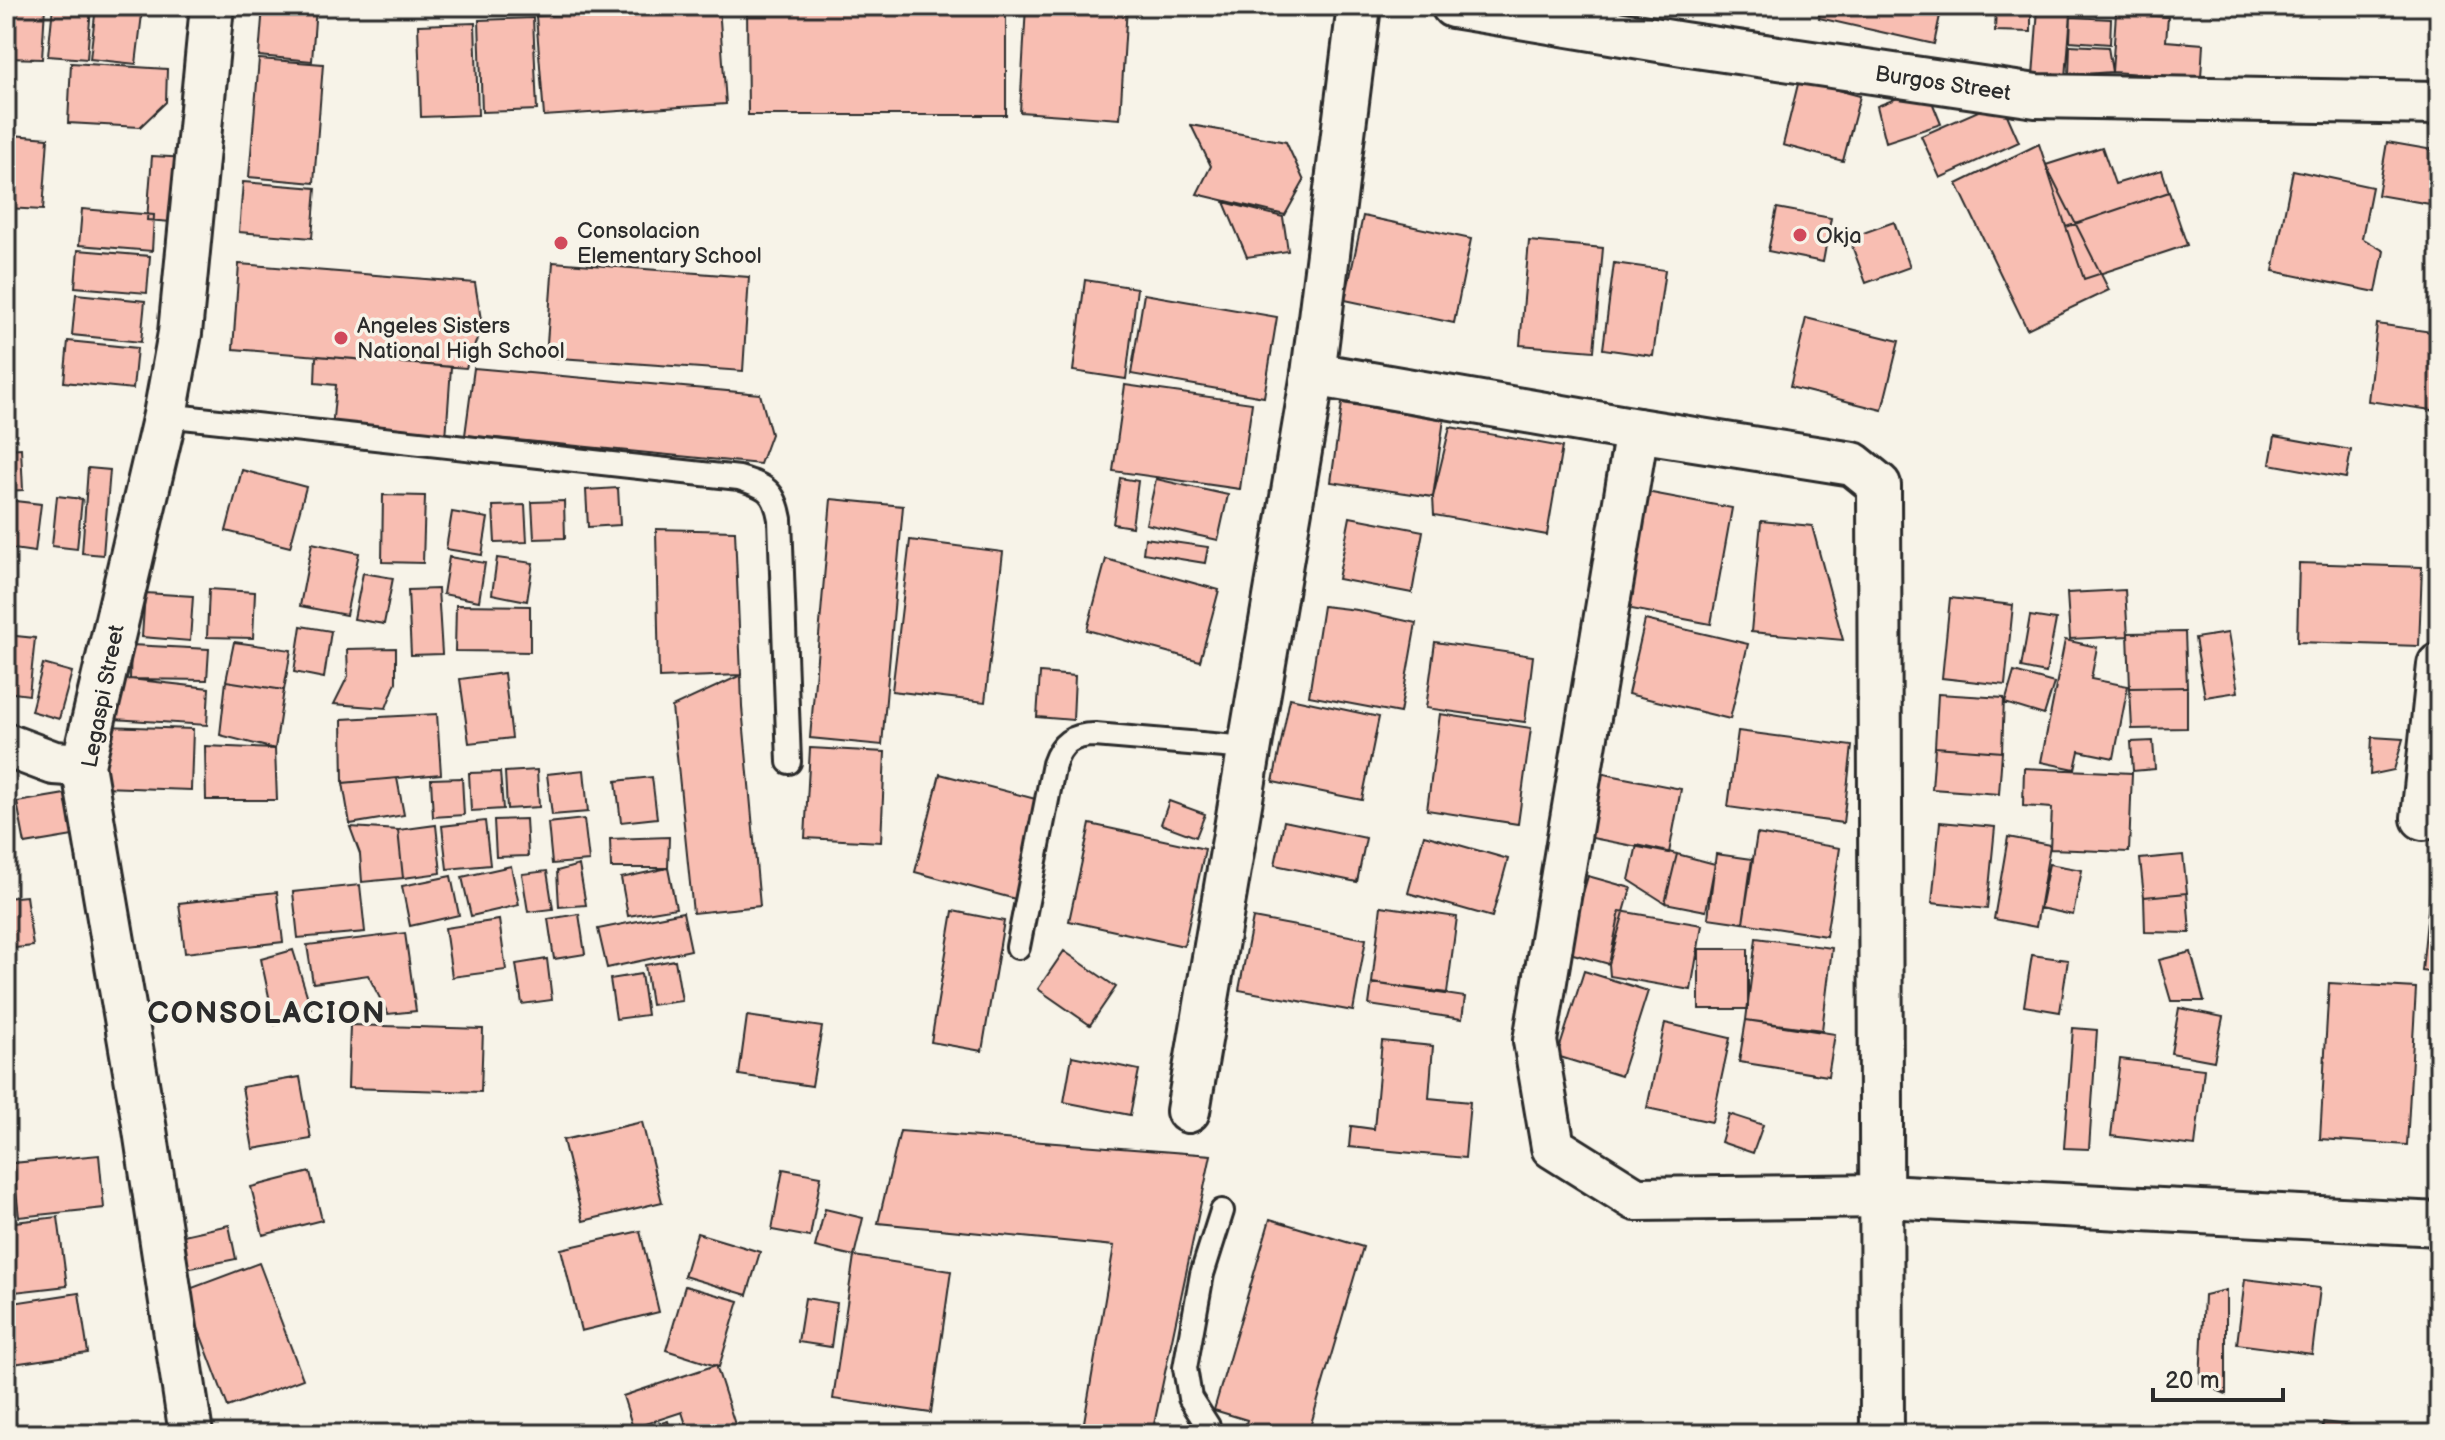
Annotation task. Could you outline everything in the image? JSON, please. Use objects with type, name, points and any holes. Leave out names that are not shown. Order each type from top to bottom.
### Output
[{"type":"street","name":"Legaspi Street","points":[[191,1434],[145,1130],[83,765],[165,415],[180,333],[212,6]]},
{"type":"street","points":[[1188,1111],[1313,374],[1359,6]]},
{"type":"street","name":"Burgos Street","points":[[1453,6],[1698,47],[2036,96],[2439,103]]},
{"type":"street","points":[[1313,374],[1853,464],[1879,485],[1882,1434]]},
{"type":"street","points":[[1637,430],[1535,1041],[1553,1147],[1636,1199],[1883,1196],[2439,1224]]},
{"type":"street","points":[[2423,818],[2439,665]]},
{"type":"street","points":[[6,745],[54,763],[83,765]]},
{"type":"lane","points":[[165,415],[739,478],[764,486],[777,502],[780,519],[789,762]]},
{"type":"lane","points":[[1018,947],[1054,764],[1065,743],[1076,736],[1095,735],[1248,748]]},
{"type":"lane","points":[[1209,1434],[1208,1426],[1190,1398],[1185,1368],[1202,1274],[1222,1211]]},
{"type":"building","points":[[6,6],[45,6],[42,59],[6,58]]},
{"type":"building","points":[[53,6],[91,6],[87,59],[48,56]]},
{"type":"building","points":[[96,6],[143,6],[136,64],[90,59]]},
{"type":"building","points":[[263,6],[316,6],[312,61],[259,56]]},
{"type":"building","points":[[719,6],[726,104],[544,116],[536,16]]},
{"type":"building","points":[[747,6],[1006,6],[1006,115],[748,115]]},
{"type":"building","points":[[1026,6],[1127,6],[1120,119],[1020,112]]},
{"type":"building","points":[[1821,6],[1942,6],[1934,44],[1819,18]]},
{"type":"building","points":[[1996,6],[2031,6],[2031,32],[1995,31]]},
{"type":"building","points":[[2038,9],[2071,13],[2066,78],[2033,76]]},
{"type":"building","points":[[2116,13],[2168,17],[2166,41],[2203,44],[2201,78],[2112,72]]},
{"type":"building","points":[[2071,17],[2111,19],[2110,44],[2070,41]]},
{"type":"building","points":[[533,18],[537,110],[482,112],[479,20]]},
{"type":"building","points":[[475,23],[478,115],[421,117],[418,25]]},
{"type":"building","points":[[2070,45],[2108,47],[2112,72],[2069,75]]},
{"type":"building","points":[[259,59],[323,64],[314,183],[249,177]]},
{"type":"building","points":[[71,63],[167,69],[166,102],[140,127],[68,123]]},
{"type":"building","points":[[1799,80],[1860,96],[1843,161],[1783,145]]},
{"type":"building","points":[[1926,87],[1941,124],[1886,142],[1877,106]]},
{"type":"building","points":[[2001,101],[2019,142],[1940,178],[1921,136]]},
{"type":"building","points":[[1191,125],[1286,142],[1304,181],[1285,215],[1197,194],[1211,166]]},
{"type":"building","points":[[12,135],[48,138],[43,210],[6,208],[6,147]]},
{"type":"building","points":[[2387,142],[2439,151],[2430,204],[2378,195]]},
{"type":"building","points":[[2039,144],[2046,165],[2109,290],[2027,329],[1957,184]]},
{"type":"building","points":[[2102,147],[2115,184],[2162,170],[2169,192],[2066,227],[2046,165]]},
{"type":"building","points":[[152,156],[188,158],[184,223],[147,220]]},
{"type":"building","points":[[2293,170],[2372,187],[2362,238],[2384,251],[2376,292],[2273,271]]},
{"type":"building","points":[[243,182],[316,188],[312,238],[239,232]]},
{"type":"building","points":[[2169,192],[2187,245],[2084,279],[2066,227]]},
{"type":"building","points":[[1224,202],[1283,217],[1288,251],[1247,257]]},
{"type":"building","name":"Okja","points":[[1777,208],[1831,218],[1823,262],[1768,251]]},
{"type":"building","points":[[82,209],[154,215],[152,251],[79,245]]},
{"type":"building","points":[[1363,216],[1471,239],[1454,323],[1345,300]]},
{"type":"building","points":[[1894,222],[1910,267],[1866,283],[1849,238]]},
{"type":"building","points":[[1529,241],[1603,248],[1594,351],[1520,345]]},
{"type":"building","points":[[78,250],[150,256],[147,293],[75,287]]},
{"type":"building","points":[[553,262],[749,277],[743,371],[546,357]]},
{"type":"building","points":[[1614,263],[1665,270],[1653,356],[1603,349]]},
{"type":"building","points":[[239,264],[475,283],[482,326],[466,368],[233,349]]},
{"type":"building","points":[[1085,280],[1137,288],[1126,379],[1073,371]]},
{"type":"building","points":[[76,294],[145,301],[141,342],[72,335]]},
{"type":"building","points":[[1144,294],[1277,317],[1264,397],[1131,374]]},
{"type":"building","points":[[1806,318],[1899,341],[1882,410],[1790,387]]},
{"type":"building","points":[[2377,324],[2439,333],[2439,411],[2368,401]]},
{"type":"building","points":[[68,341],[137,348],[133,389],[64,382]]},
{"type":"building","points":[[316,356],[451,367],[446,438],[332,429],[336,385],[315,383]]},
{"type":"building","points":[[474,368],[760,394],[771,434],[760,464],[465,435]]},
{"type":"building","points":[[1125,385],[1252,403],[1240,489],[1113,471]]},
{"type":"building","points":[[1342,403],[1444,419],[1433,497],[1331,482]]},
{"type":"building","points":[[6,407],[12,408],[8,439],[6,439]]},
{"type":"building","points":[[1450,427],[1562,447],[1547,535],[1434,515],[1433,497]]},
{"type":"building","points":[[2275,436],[2351,450],[2346,478],[2270,464]]},
{"type":"building","points":[[21,448],[23,490],[6,491],[6,449]]},
{"type":"building","points":[[88,468],[110,470],[103,555],[82,553]]},
{"type":"building","points":[[242,470],[306,487],[290,547],[226,531]]},
{"type":"building","points":[[1120,478],[1138,481],[1132,527],[1113,524]]},
{"type":"building","points":[[1156,479],[1228,495],[1218,540],[1146,524]]},
{"type":"building","points":[[618,488],[620,525],[588,527],[586,490]]},
{"type":"building","points":[[1641,491],[1732,508],[1711,624],[1621,607]]},
{"type":"building","points":[[383,495],[425,496],[423,563],[382,562]]},
{"type":"building","points":[[57,496],[82,499],[77,549],[52,546]]},
{"type":"building","points":[[831,499],[903,506],[882,745],[810,738]]},
{"type":"building","points":[[6,500],[41,504],[35,552],[6,548]]},
{"type":"building","points":[[564,501],[565,538],[534,539],[532,502]]},
{"type":"building","points":[[525,505],[527,542],[495,543],[493,506]]},
{"type":"building","points":[[452,512],[488,518],[482,555],[446,549]]},
{"type":"building","points":[[1350,517],[1423,531],[1412,593],[1338,579]]},
{"type":"building","points":[[1761,521],[1812,526],[1843,640],[1751,632]]},
{"type":"building","points":[[656,529],[735,531],[741,675],[659,678]]},
{"type":"building","points":[[1145,538],[1208,547],[1205,563],[1143,553]]},
{"type":"building","points":[[910,540],[1003,552],[985,702],[892,691]]},
{"type":"building","points":[[312,543],[359,553],[346,615],[300,606]]},
{"type":"building","points":[[449,557],[485,563],[479,601],[443,594]]},
{"type":"building","points":[[497,558],[533,563],[527,601],[492,594]]},
{"type":"building","points":[[1106,559],[1219,590],[1200,661],[1087,630]]},
{"type":"building","points":[[2299,563],[2422,567],[2419,646],[2297,642]]},
{"type":"building","points":[[363,573],[393,578],[384,624],[354,619]]},
{"type":"building","points":[[209,589],[255,592],[253,638],[207,637]]},
{"type":"building","points":[[438,589],[442,654],[411,655],[408,590]]},
{"type":"building","points":[[2125,590],[2128,636],[2070,639],[2067,593]]},
{"type":"building","points":[[145,593],[193,596],[190,641],[142,637]]},
{"type":"building","points":[[1950,598],[2013,605],[2005,685],[1942,678]]},
{"type":"building","points":[[456,605],[530,606],[530,652],[455,651]]},
{"type":"building","points":[[1323,606],[1416,623],[1400,713],[1309,696]]},
{"type":"building","points":[[2030,616],[2056,620],[2046,673],[2021,668]]},
{"type":"building","points":[[1645,620],[1748,644],[1730,719],[1628,694]]},
{"type":"building","points":[[301,626],[331,631],[324,678],[294,672]]},
{"type":"building","points":[[2185,632],[2187,687],[2130,688],[2128,633]]},
{"type":"building","points":[[2228,633],[2238,692],[2205,697],[2195,638]]},
{"type":"building","points":[[6,635],[35,638],[29,695],[6,692]]},
{"type":"building","points":[[2065,640],[2097,647],[2091,679],[2128,686],[2114,758],[2079,751],[2075,769],[2041,762]]},
{"type":"building","points":[[234,642],[291,650],[284,690],[226,681]]},
{"type":"building","points":[[1435,642],[1533,656],[1525,722],[1426,708]]},
{"type":"building","points":[[131,645],[209,649],[207,680],[130,679]]},
{"type":"building","points":[[396,648],[396,682],[386,708],[334,704],[348,676],[347,649]]},
{"type":"building","points":[[43,664],[72,672],[59,719],[31,711]]},
{"type":"building","points":[[2014,672],[2054,683],[2044,715],[2005,703]]},
{"type":"building","points":[[504,673],[512,738],[469,743],[460,679]]},
{"type":"building","points":[[1040,673],[1075,676],[1073,720],[1037,717]]},
{"type":"building","points":[[741,675],[760,906],[693,913],[672,707]]},
{"type":"building","points":[[130,679],[209,688],[207,725],[114,719],[116,682]]},
{"type":"building","points":[[226,681],[284,690],[275,749],[220,735]]},
{"type":"building","points":[[2187,687],[2187,728],[2132,729],[2130,688]]},
{"type":"building","points":[[1938,694],[2004,698],[2002,752],[1935,747]]},
{"type":"building","points":[[1290,698],[1379,717],[1362,800],[1273,782]]},
{"type":"building","points":[[437,714],[441,774],[343,783],[342,719]]},
{"type":"building","points":[[1440,714],[1531,728],[1518,824],[1427,810]]},
{"type":"building","points":[[104,726],[193,729],[191,790],[102,787]]},
{"type":"building","points":[[1738,731],[1852,746],[1843,823],[1728,807]]},
{"type":"building","points":[[2372,737],[2403,739],[2394,770],[2370,775]]},
{"type":"building","points":[[2153,741],[2155,769],[2133,771],[2131,742]]},
{"type":"building","points":[[205,746],[275,749],[277,800],[206,800]]},
{"type":"building","points":[[1935,747],[2002,752],[1999,794],[1932,789]]},
{"type":"building","points":[[810,748],[885,752],[881,842],[805,838]]},
{"type":"building","points":[[2024,768],[2132,773],[2129,852],[2050,849],[2052,808],[2023,806]]},
{"type":"building","points":[[537,770],[539,807],[507,809],[505,772]]},
{"type":"building","points":[[584,770],[588,812],[552,815],[547,774]]},
{"type":"building","points":[[500,772],[503,809],[471,811],[469,773]]},
{"type":"building","points":[[1599,773],[1681,789],[1669,853],[1587,837]]},
{"type":"building","points":[[940,774],[1043,801],[1019,900],[915,872]]},
{"type":"building","points":[[652,777],[657,818],[621,822],[616,781]]},
{"type":"building","points":[[397,778],[404,815],[350,824],[343,783]]},
{"type":"building","points":[[462,778],[464,815],[433,817],[431,779]]},
{"type":"building","points":[[71,793],[79,835],[25,844],[17,802]]},
{"type":"building","points":[[1169,801],[1205,814],[1196,837],[1161,824]]},
{"type":"building","points":[[526,819],[528,856],[496,857],[494,820]]},
{"type":"building","points":[[584,819],[589,861],[552,864],[548,823]]},
{"type":"building","points":[[485,821],[490,865],[447,869],[442,826]]},
{"type":"building","points":[[1284,821],[1366,838],[1357,882],[1275,865]]},
{"type":"building","points":[[1940,822],[1995,827],[1987,909],[1932,903]]},
{"type":"building","points":[[1090,824],[1205,849],[1184,946],[1069,921]]},
{"type":"building","points":[[436,825],[441,873],[403,878],[398,830]]},
{"type":"building","points":[[350,827],[398,830],[403,878],[362,882],[360,854]]},
{"type":"building","points":[[1757,834],[1840,848],[1826,936],[1743,923]]},
{"type":"building","points":[[1424,835],[1508,859],[1492,917],[1408,893]]},
{"type":"building","points":[[669,837],[668,868],[611,868],[610,839]]},
{"type":"building","points":[[2008,837],[2050,845],[2036,927],[1994,919]]},
{"type":"building","points":[[1637,845],[1677,854],[1665,903],[1629,880]]},
{"type":"building","points":[[1677,854],[1715,864],[1706,911],[1665,903]]},
{"type":"building","points":[[1716,854],[1752,859],[1743,923],[1708,918]]},
{"type":"building","points":[[2183,855],[2187,893],[2144,897],[2140,859]]},
{"type":"building","points":[[2049,864],[2082,870],[2073,915],[2040,908]]},
{"type":"building","points":[[579,865],[586,905],[559,907],[557,871]]},
{"type":"building","points":[[511,866],[519,905],[471,916],[462,877]]},
{"type":"building","points":[[668,868],[676,908],[628,916],[621,878]]},
{"type":"building","points":[[547,871],[553,909],[528,912],[522,874]]},
{"type":"building","points":[[451,876],[459,915],[410,926],[402,886]]},
{"type":"building","points":[[1588,876],[1631,888],[1609,964],[1566,952]]},
{"type":"building","points":[[2431,880],[2439,881],[2439,973],[2422,971]]},
{"type":"building","points":[[360,885],[365,932],[298,938],[293,892]]},
{"type":"building","points":[[277,892],[283,942],[185,953],[179,903]]},
{"type":"building","points":[[2187,893],[2190,933],[2145,932],[2144,897]]},
{"type":"building","points":[[26,896],[33,946],[6,949],[6,898]]},
{"type":"building","points":[[1381,906],[1457,917],[1447,993],[1372,983]]},
{"type":"building","points":[[953,911],[1004,921],[982,1051],[931,1042]]},
{"type":"building","points":[[1620,911],[1702,925],[1691,990],[1610,976],[1609,964]]},
{"type":"building","points":[[683,912],[691,950],[607,968],[598,929]]},
{"type":"building","points":[[579,914],[585,954],[554,959],[548,919]]},
{"type":"building","points":[[1253,918],[1366,939],[1353,1011],[1239,990]]},
{"type":"building","points":[[499,920],[506,970],[452,977],[445,928]]},
{"type":"building","points":[[405,933],[416,1011],[388,1014],[368,975],[313,983],[307,945]]},
{"type":"building","points":[[1756,938],[1832,948],[1822,1030],[1746,1020]]},
{"type":"building","points":[[1699,949],[1748,949],[1748,1009],[1699,1009]]},
{"type":"building","points":[[293,950],[311,1008],[275,1025],[261,959]]},
{"type":"building","points":[[1064,951],[1116,987],[1090,1025],[1038,989]]},
{"type":"building","points":[[2191,952],[2204,1001],[2171,1001],[2159,960]]},
{"type":"building","points":[[2032,955],[2068,960],[2060,1012],[2024,1006]]},
{"type":"building","points":[[547,959],[552,1000],[522,1004],[516,964]]},
{"type":"building","points":[[675,960],[682,1001],[651,1005],[645,965]]},
{"type":"building","points":[[1584,971],[1648,991],[1621,1076],[1557,1056]]},
{"type":"building","points":[[641,974],[647,1015],[616,1019],[610,979]]},
{"type":"building","points":[[1372,983],[1465,997],[1462,1019],[1369,1005]]},
{"type":"building","points":[[2329,983],[2416,988],[2407,1145],[2320,1139]]},
{"type":"building","points":[[2179,1008],[2223,1017],[2214,1061],[2171,1053]]},
{"type":"building","points":[[747,1016],[822,1027],[812,1086],[739,1075]]},
{"type":"building","points":[[1746,1020],[1835,1034],[1828,1076],[1739,1062]]},
{"type":"building","points":[[1665,1023],[1730,1038],[1712,1122],[1647,1108]]},
{"type":"building","points":[[350,1025],[483,1029],[481,1092],[348,1088]]},
{"type":"building","points":[[2073,1028],[2097,1030],[2089,1149],[2064,1148]]},
{"type":"building","points":[[1382,1041],[1433,1046],[1429,1098],[1470,1102],[1465,1158],[1349,1147],[1351,1126],[1374,1129]]},
{"type":"building","points":[[1072,1056],[1139,1070],[1130,1115],[1064,1102]]},
{"type":"building","points":[[2120,1059],[2204,1069],[2195,1146],[2111,1136]]},
{"type":"building","points":[[300,1077],[311,1139],[253,1149],[242,1087]]},
{"type":"building","points":[[1729,1114],[1763,1125],[1753,1153],[1721,1142]]},
{"type":"building","points":[[642,1122],[662,1202],[583,1221],[563,1140]]},
{"type":"building","points":[[900,1131],[1211,1155],[1152,1434],[1082,1434],[1114,1246],[878,1223]]},
{"type":"building","points":[[99,1155],[104,1208],[19,1217],[13,1163]]},
{"type":"building","points":[[6,1161],[16,1214],[6,1216]]},
{"type":"building","points":[[783,1169],[821,1176],[810,1237],[772,1230]]},
{"type":"building","points":[[310,1172],[322,1220],[263,1235],[251,1187]]},
{"type":"building","points":[[825,1209],[863,1218],[854,1256],[815,1247]]},
{"type":"building","points":[[58,1217],[67,1286],[6,1293],[6,1223]]},
{"type":"building","points":[[1270,1219],[1363,1247],[1308,1434],[1243,1434],[1247,1420],[1214,1410]]},
{"type":"building","points":[[229,1225],[236,1259],[186,1269],[179,1236]]},
{"type":"building","points":[[640,1231],[659,1312],[581,1331],[561,1249]]},
{"type":"building","points":[[697,1233],[760,1252],[747,1295],[684,1276]]},
{"type":"building","points":[[854,1256],[951,1271],[931,1413],[833,1399]]},
{"type":"building","points":[[259,1263],[303,1379],[228,1407],[184,1291]]},
{"type":"building","points":[[2245,1279],[2320,1288],[2312,1354],[2237,1344]]},
{"type":"building","points":[[685,1286],[739,1301],[719,1367],[666,1350]]},
{"type":"building","points":[[2226,1290],[2226,1394],[2200,1383],[2204,1295]]},
{"type":"building","points":[[79,1293],[88,1353],[6,1365],[6,1304]]},
{"type":"building","points":[[805,1298],[837,1303],[831,1347],[798,1342]]},
{"type":"building","points":[[716,1365],[738,1434],[689,1434],[682,1412],[633,1428],[623,1396]]},
{"type":"building","points":[[668,1421],[672,1434],[636,1434],[635,1431]]},
{"type":"building","points":[[2323,1422],[2418,1434],[2322,1434]]},
{"type":"building","points":[[564,1430],[608,1434],[563,1434]]},
{"type":"place","name":"Okja","points":[[1800,235]]},
{"type":"place","name":"Consolacion Elementary School","points":[[561,243]]},
{"type":"place","name":"Angeles Sisters National High School","points":[[341,338]]},
{"type":"district","name":"CONSOLACION","points":[[267,1013]]}]
